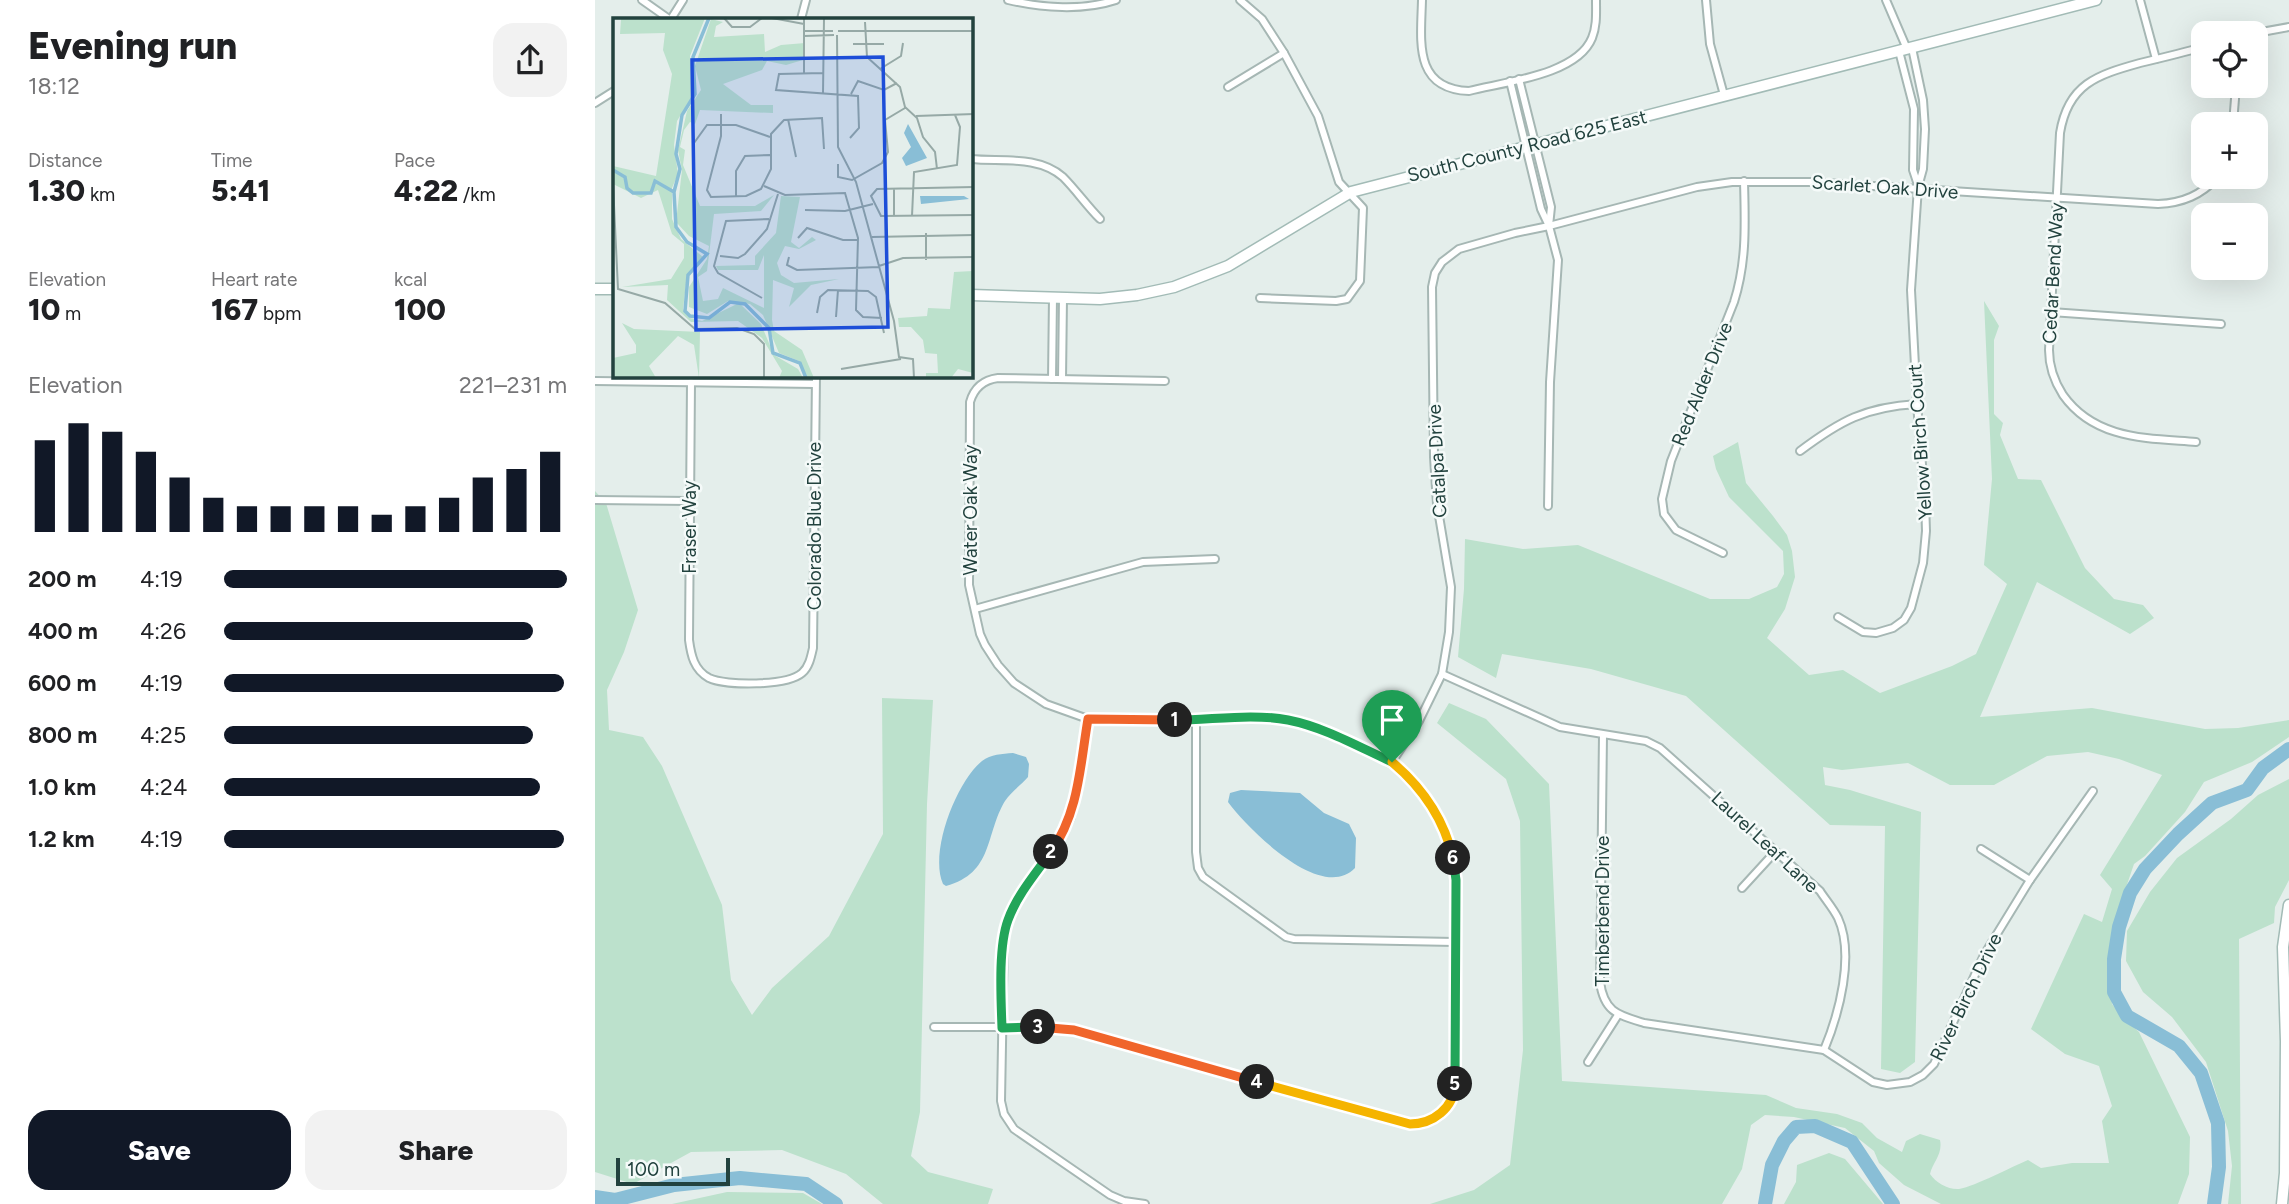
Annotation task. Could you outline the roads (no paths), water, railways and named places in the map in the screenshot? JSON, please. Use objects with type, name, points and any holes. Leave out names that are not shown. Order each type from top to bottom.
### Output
[{"type":"street","points":[[642,0],[669,18]]},
{"type":"street","points":[[671,18],[683,0]]},
{"type":"street","points":[[801,18],[806,0]]},
{"type":"street","points":[[1008,0],[1084,7],[1116,0]]},
{"type":"street","points":[[1240,0],[1262,19],[1284,53],[1318,116],[1339,182],[1363,208],[1362,269],[1360,281],[1351,295],[1342,301],[1260,298]]},
{"type":"street","points":[[1422,0],[1424,63],[1436,81],[1449,88],[1469,91],[1568,64],[1589,44],[1595,30],[1596,0]]},
{"type":"street","points":[[1706,0],[1710,44],[1724,96]]},
{"type":"street","points":[[1886,0],[1906,49]]},
{"type":"street","name":"South County Road 625 East","points":[[973,295],[1119,298],[1156,292],[1191,282],[1228,266],[1351,192],[2096,0]]},
{"type":"street","points":[[2140,0],[2156,59]]},
{"type":"street","points":[[2268,31],[2289,27]]},
{"type":"street","name":"Yellow Birch Court","points":[[1906,49],[1914,109],[1913,170],[1918,187]]},
{"type":"street","name":"Yellow Birch Court","points":[[1838,617],[1857,630],[1877,633],[1899,624],[1912,608],[1923,563],[1926,531],[1911,290],[1925,129],[1923,100],[1906,49]]},
{"type":"street","name":"Cedar Bend Way","points":[[2191,50],[2101,75],[2072,98],[2062,120],[2060,133],[2049,350],[2050,369],[2061,393],[2078,412],[2098,426],[2122,435],[2196,442]]},
{"type":"street","points":[[1228,87],[1284,53]]},
{"type":"street","points":[[1519,79],[1532,146]]},
{"type":"street","points":[[1510,81],[1551,207],[1549,226],[1558,260],[1548,506]]},
{"type":"street","points":[[595,103],[613,92]]},
{"type":"street","points":[[973,159],[1027,162],[1052,169],[1073,187],[1100,219]]},
{"type":"street","name":"Scarlet Oak Drive","points":[[1549,226],[1697,187],[1744,181],[1810,181],[2171,204],[2199,194],[2205,189]]},
{"type":"street","name":"Red Alder Drive","points":[[1723,553],[1676,530],[1664,514],[1662,499],[1671,461],[1742,277],[1746,244],[1744,181]]},
{"type":"street","name":"Catalpa Drive","points":[[1392,762],[1419,721],[1442,674],[1449,632],[1451,587],[1437,504],[1434,457],[1433,280],[1442,262],[1459,249],[1549,226]]},
{"type":"street","points":[[595,289],[613,289]]},
{"type":"street","points":[[1058,298],[1052,379],[1165,381]]},
{"type":"street","points":[[1058,298],[1062,379]]},
{"type":"street","points":[[2051,312],[2221,324]]},
{"type":"street","name":"Colorado Blue Drive","points":[[698,669],[709,678],[724,682],[776,682],[790,680],[802,673],[809,662],[813,648],[816,378]]},
{"type":"street","name":"Water Oak Way","points":[[1052,379],[993,379],[979,385],[970,402],[969,585],[985,645],[998,665],[1014,683],[1046,704],[1088,719],[1196,720],[1260,717],[1287,720],[1313,727],[1392,762]]},
{"type":"street","points":[[595,381],[815,384]]},
{"type":"street","name":"Fraser Way","points":[[691,382],[689,640],[691,657],[698,669]]},
{"type":"street","points":[[1800,451],[1834,426],[1866,412],[1887,405],[1917,404]]},
{"type":"street","points":[[595,500],[689,501]]},
{"type":"street","points":[[975,609],[1143,562],[1215,559]]},
{"type":"street","name":"Laurel Leaf Lane","points":[[1442,674],[1560,727],[1646,741],[1660,748],[1820,891],[1838,918],[1844,936],[1842,994],[1837,1017],[1824,1050]]},
{"type":"street","points":[[1088,719],[1067,827],[1015,905],[1003,939],[1001,1101],[1004,1114],[1011,1125],[1110,1195],[1124,1201],[1145,1204]]},
{"type":"street","points":[[1196,720],[1196,852],[1198,868],[1203,877],[1286,937],[1455,942]]},
{"type":"street","name":"Timberbend Drive","points":[[1603,736],[1599,982],[1607,1005],[1618,1015]]},
{"type":"street","points":[[934,1027],[1052,1027],[1074,1030],[1402,1123],[1417,1124],[1430,1120],[1441,1113],[1450,1102],[1455,1089],[1456,880],[1447,836],[1436,812],[1421,790],[1392,762]]},
{"type":"street","name":"River Birch Drive","points":[[1824,1050],[1880,1084],[1902,1084],[1923,1075],[1934,1065],[1984,955],[2030,880],[2093,791]]},
{"type":"street","points":[[1981,849],[2030,880]]},
{"type":"street","points":[[1742,888],[1775,852]]},
{"type":"street","points":[[2282,1204],[2285,1173],[2286,1041],[2283,947],[2289,905]]},
{"type":"street","points":[[1588,1062],[1618,1015],[1644,1023],[1824,1050]]},
{"type":"water","points":[[1013,753],[1026,757],[1029,764],[1028,777],[1005,801],[986,851],[973,872],[946,886],[940,871],[942,837],[947,819],[963,785],[972,771],[985,759]]},
{"type":"water","points":[[1241,790],[1300,793],[1324,813],[1349,824],[1356,838],[1355,868],[1341,876],[1324,876],[1305,870],[1286,858],[1251,829],[1228,802],[1230,793]]},
{"type":"waterway","points":[[2214,1204],[2219,1167],[2218,1123],[2201,1073],[2179,1046],[2127,1016],[2114,992],[2114,959],[2119,927],[2130,893],[2145,869],[2178,834],[2212,803],[2247,790],[2263,768],[2289,749]]},
{"type":"waterway","points":[[1765,1204],[1772,1165],[1784,1141],[1796,1127],[1815,1126],[1852,1142],[1893,1204]]},
{"type":"waterway","points":[[595,1197],[615,1200],[674,1185],[740,1178],[806,1184],[836,1204]]}]
